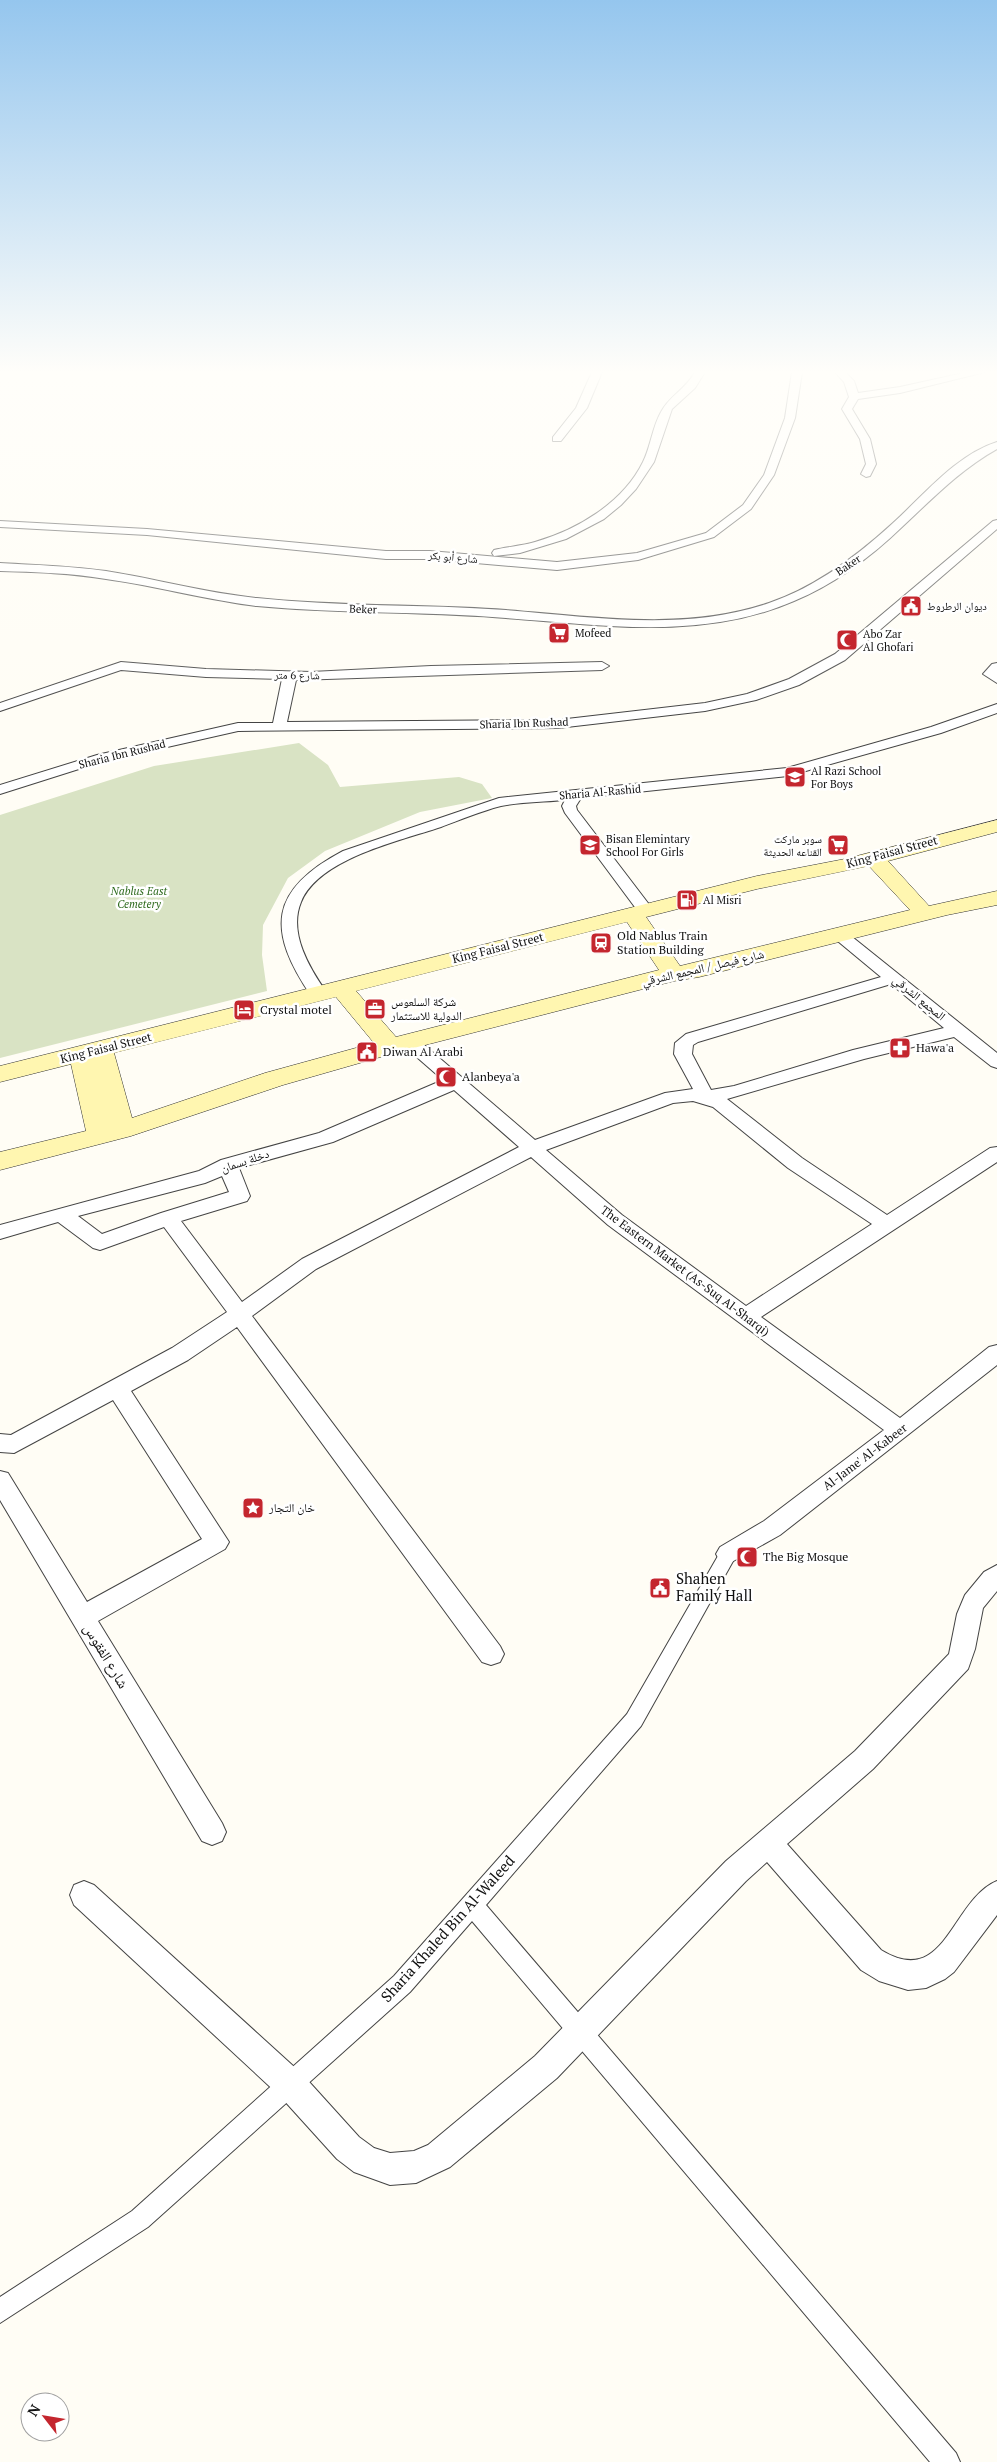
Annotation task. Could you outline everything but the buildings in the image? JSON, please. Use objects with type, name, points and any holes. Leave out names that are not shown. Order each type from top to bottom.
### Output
[{"type":"main road","name":"King Faisal Street","points":[[0,1074],[757,883],[873,857],[997,826]]},
{"type":"main road","points":[[873,857],[925,914]]},
{"type":"main road","name":"شارع فيصل / المجمع الشرقي","points":[[0,1161],[111,1133],[274,1079],[400,1044],[679,973],[997,898]]},
{"type":"main road","points":[[643,912],[655,944],[679,973]]},
{"type":"main road","points":[[329,990],[400,1044]]},
{"type":"main road","points":[[91,1052],[111,1133]]},
{"type":"street","points":[[462,558],[533,547],[583,529],[604,514],[631,487]]},
{"type":"street","name":"شارع أبو بكر","points":[[0,524],[147,532],[386,555],[430,555],[557,566],[586,564],[644,555],[710,535],[747,507],[761,487]]},
{"type":"street","name":"Baker","points":[[0,567],[76,571],[215,596],[294,605],[504,614],[611,624],[712,621],[751,613],[775,605],[833,576],[872,549],[937,487]]},
{"type":"street","name":"Sharia Ibn Rushad","points":[[0,790],[97,759],[238,727],[558,724],[705,707],[751,697],[794,682],[840,657],[997,523]]},
{"type":"street","name":"شارع 6 متر","points":[[0,707],[121,666],[206,673],[290,676],[602,666]]},
{"type":"street","points":[[997,667],[990,674],[997,679]]},
{"type":"street","points":[[280,726],[290,676]]},
{"type":"street","name":"Sharia Al-Rashid","points":[[329,990],[303,971],[289,931],[290,911],[293,902],[305,883],[324,867],[348,854],[499,802],[788,772],[936,730],[997,708]]},
{"type":"street","points":[[576,794],[569,806],[570,810],[643,912]]},
{"type":"street","name":"المجمع الشرقي","points":[[840,935],[997,1062]]},
{"type":"street","points":[[706,1097],[682,1054],[682,1048],[686,1041],[894,978]]},
{"type":"street","points":[[706,1097],[736,1092],[859,1054],[959,1030]]},
{"type":"street","name":"The Eastern Market (As-Suq Al-Sharqi)","points":[[400,1044],[455,1082],[614,1220],[900,1430]]},
{"type":"street","name":"دخلة بسمان","points":[[0,1232],[206,1176],[228,1165],[326,1138],[455,1082]]},
{"type":"street","points":[[0,1443],[14,1444],[180,1354],[240,1314],[309,1264],[533,1148],[671,1097],[693,1095],[706,1097],[720,1103],[795,1163],[886,1224]]},
{"type":"street","points":[[746,1316],[997,1153]]},
{"type":"street","points":[[61,1214],[100,1243],[168,1218],[240,1196],[228,1165]]},
{"type":"street","points":[[168,1218],[491,1654]]},
{"type":"street","name":"Al-Jame' Al-Kabeer","points":[[728,1554],[772,1528],[965,1380],[997,1353]]},
{"type":"street","points":[[83,1617],[217,1542],[117,1388]]},
{"type":"street","name":"شارع الفقوس","points":[[0,1480],[212,1832]]},
{"type":"street","name":"Sharia Khaled Bin Al-Waleed","points":[[0,2310],[140,2219],[402,1984],[634,1720],[728,1554]]},
{"type":"street","points":[[84,1895],[290,2085],[348,2148],[366,2161],[390,2169],[416,2167],[447,2149],[546,2067],[736,1871],[864,1760],[953,1669],[965,1649],[969,1614],[974,1600],[997,1575]]},
{"type":"street","points":[[768,1843],[872,1960],[888,1971],[906,1976],[924,1975],[935,1970],[944,1962],[997,1895]]},
{"type":"street","points":[[472,1905],[947,2462]]},
{"type":"green space","name":"Nablus East Cemetery","points":[[299,743],[328,765],[340,787],[459,777],[482,784],[492,798],[420,812],[325,851],[288,878],[263,925],[262,955],[267,991],[0,1058],[0,815],[154,766]]},
{"type":"place","name":"ديوان الرطروط","points":[[911,606]]},
{"type":"place","name":"Mofeed","points":[[559,633]]},
{"type":"place","name":"Abo Zar Al Ghofari","points":[[847,640]]},
{"type":"place","name":"Al Razi School For Boys","points":[[795,777]]},
{"type":"place","name":"Bisan Elemintary School For Girls","points":[[590,845]]},
{"type":"place","name":"سوبر ماركت القناعه الحديثة","points":[[838,845]]},
{"type":"place","name":"Al Misri","points":[[687,900]]},
{"type":"place","name":"Old Nablus Train Station Building","points":[[601,943]]},
{"type":"place","name":"شركة السلعوس الدولية للاستثمار","points":[[375,1009]]},
{"type":"place","name":"Crystal motel","points":[[244,1010]]},
{"type":"place","name":"Hawa'a","points":[[900,1048]]},
{"type":"place","name":"Diwan Al Arabi","points":[[367,1052]]},
{"type":"place","name":"Alanbeya'a","points":[[446,1077]]},
{"type":"place","name":"خان التجار","points":[[253,1508]]},
{"type":"place","name":"The Big Mosque","points":[[747,1557]]},
{"type":"place","name":"Shahen Family Hall","points":[[660,1588]]}]
